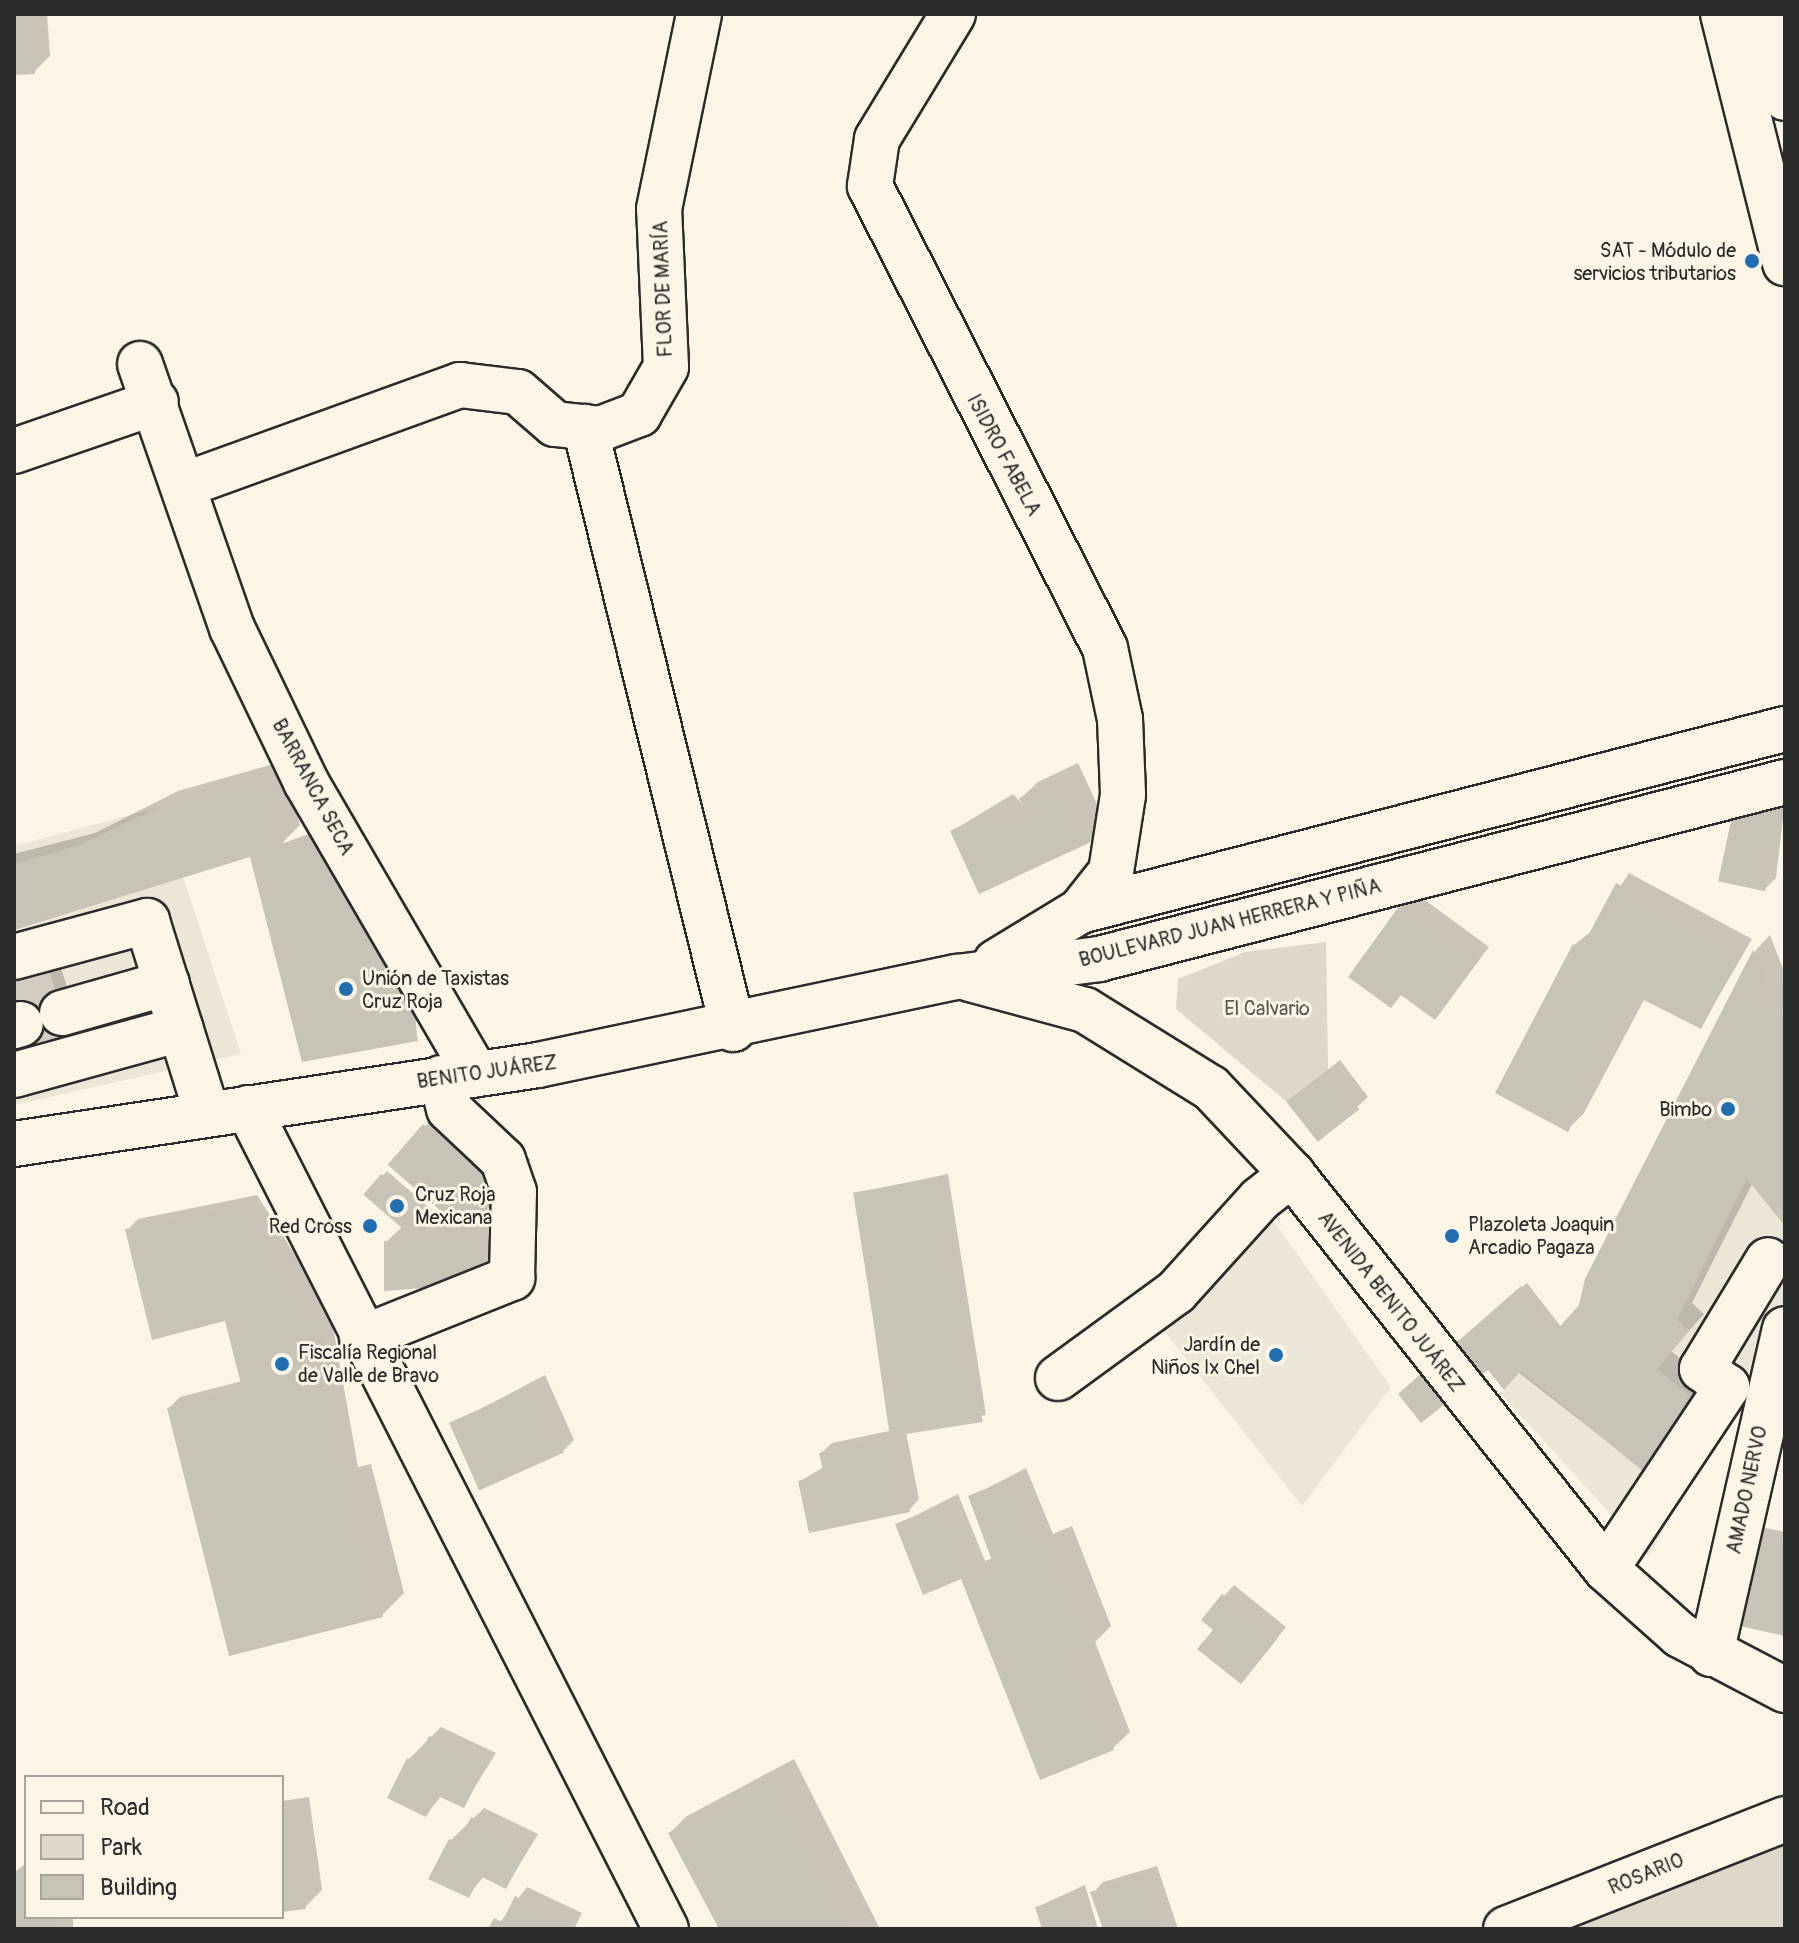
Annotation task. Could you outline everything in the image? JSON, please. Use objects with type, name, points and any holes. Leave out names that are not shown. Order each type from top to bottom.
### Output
[{"type":"street","name":"FLOR DE MARÍA","points":[[184,485],[460,385],[518,392],[555,424],[585,427],[639,414],[666,367],[659,209],[699,14]]},
{"type":"street","name":"ISIDRO FABELA","points":[[953,14],[877,139],[870,186],[1105,648],[1120,719],[1123,795],[1111,872],[1080,911]]},
{"type":"street","points":[[1723,14],[1783,242]]},
{"type":"street","points":[[1766,14],[1785,98]]},
{"type":"street","name":"BARRANCA SECA","points":[[14,451],[148,383],[232,628],[306,782],[459,1076],[449,1109],[503,1160],[514,1192],[512,1278],[362,1338]]},
{"type":"street","points":[[585,427],[733,1029]]},
{"type":"street","name":"BOULEVARD JUAN HERRERA Y PIÑA","points":[[957,977],[1028,946],[1080,911],[1785,729]]},
{"type":"street","name":"BOULEVARD JUAN HERRERA Y PIÑA","points":[[957,977],[1099,959],[1785,782]]},
{"type":"street","points":[[49,992],[164,973]]},
{"type":"street","points":[[49,992],[164,973]]},
{"type":"street","points":[[18,1044],[164,973]]},
{"type":"street","points":[[164,973],[227,1111],[362,1338],[666,1929]]},
{"type":"street","name":"BENITO JUÁREZ","points":[[14,1144],[459,1076],[733,1029],[957,977]]},
{"type":"street","name":"AVENIDA BENITO JUÁREZ","points":[[957,977],[1041,994],[1129,1032],[1211,1088],[1292,1174],[1606,1569],[1711,1654],[1785,1690]]},
{"type":"street","points":[[1058,1378],[1176,1292],[1260,1199],[1292,1174]]},
{"type":"street","points":[[1606,1569],[1727,1387],[1702,1369],[1768,1260]]},
{"type":"street","name":"AMADO NERVO","points":[[1711,1654],[1785,1329]]},
{"type":"street","name":"ROSARIO","points":[[1506,1929],[1785,1819]]},
{"type":"shaded area","points":[[160,807],[241,1054],[14,1105],[14,846]]},
{"type":"shaded area","points":[[1753,950],[1785,1040],[1785,1302],[1649,1556],[1501,1394],[1579,1305],[1585,1279]]},
{"type":"shaded area","name":"Jardín de Niños Ix Chel","points":[[1268,1213],[1391,1387],[1302,1506],[1158,1323]]},
{"type":"green space","name":"El Calvario","points":[[1326,942],[1328,1069],[1287,1102],[1176,1009],[1178,979],[1245,952]]},
{"type":"green space","points":[[1785,1837],[1785,1929],[1554,1929]]},
{"type":"building","points":[[14,14],[29,14],[35,74],[14,75]]},
{"type":"building","points":[[265,777],[284,844],[308,836],[410,1001],[418,1041],[302,1062],[250,857],[14,930],[14,864],[77,846],[160,807]]},
{"type":"building","points":[[1061,778],[1091,842],[979,894],[950,831],[996,809],[1005,826],[1028,815],[1019,798]]},
{"type":"building","points":[[1735,802],[1782,812],[1765,891],[1718,881]]},
{"type":"building","points":[[1616,883],[1743,950],[1701,1029],[1638,997],[1568,1132],[1495,1093],[1573,944],[1581,949]]},
{"type":"building","points":[[1402,902],[1480,959],[1435,1020],[1401,995],[1391,1008],[1348,977]]},
{"type":"building","name":"Bimbo","points":[[1753,950],[1785,1040],[1785,1226],[1747,1179],[1677,1320],[1689,1331],[1657,1369],[1706,1409],[1650,1477],[1521,1371],[1504,1390],[1488,1370],[1421,1423],[1398,1394],[1521,1286],[1556,1331],[1579,1305],[1585,1279]]},
{"type":"building","points":[[43,953],[74,1049],[32,1060],[14,1003],[14,961]]},
{"type":"building","points":[[1785,980],[1785,1032],[1768,986]]},
{"type":"building","points":[[1328,1069],[1359,1109],[1318,1142],[1286,1102]]},
{"type":"building","points":[[423,1124],[501,1192],[466,1233],[388,1165]]},
{"type":"building","name":"Cruz Roja Mexicana","points":[[381,1174],[430,1217],[412,1237],[363,1194]]},
{"type":"building","points":[[944,1178],[983,1422],[892,1436],[853,1192]]},
{"type":"building","name":"Fiscalía Regional de Valle de Bravo","points":[[246,1205],[320,1322],[383,1617],[229,1656],[167,1408],[242,1388],[225,1321],[152,1340],[125,1229]]},
{"type":"building","points":[[482,1240],[479,1284],[384,1291],[384,1241]]},
{"type":"building","points":[[534,1385],[564,1453],[479,1490],[449,1423]]},
{"type":"building","points":[[894,1437],[910,1512],[809,1533],[798,1481],[824,1475],[819,1453]]},
{"type":"building","points":[[1015,1477],[1043,1547],[1055,1541],[1096,1644],[1076,1652],[1114,1750],[1040,1780],[961,1579],[923,1595],[895,1524],[947,1503],[975,1574],[994,1566],[968,1496]]},
{"type":"building","points":[[1748,1537],[1785,1544],[1785,1636],[1731,1624]]},
{"type":"building","points":[[1222,1594],[1277,1639],[1241,1684],[1197,1649],[1213,1630],[1201,1620]]},
{"type":"building","points":[[429,1736],[487,1764],[464,1808],[438,1796],[426,1817],[387,1798],[407,1758],[416,1763]]},
{"type":"building","points":[[777,1774],[856,1929],[719,1929],[668,1833]]},
{"type":"building","points":[[293,1813],[306,1909],[284,1912],[284,1814]]},
{"type":"building","points":[[471,1817],[529,1845],[506,1889],[480,1876],[469,1898],[428,1879],[449,1839],[458,1843]]},
{"type":"building","points":[[14,1873],[24,1873],[24,1919],[57,1919],[57,1929],[14,1929]]},
{"type":"building","points":[[1146,1875],[1164,1929],[1103,1929],[1090,1892]]},
{"type":"building","points":[[1074,1895],[1085,1929],[1042,1929],[1035,1907]]},
{"type":"building","points":[[515,1896],[573,1924],[570,1929],[488,1929],[494,1918],[502,1922]]},
{"type":"tunnel","points":[[14,1003],[55,991]]},
{"type":"tunnel","points":[[27,1045],[68,1033]]},
{"type":"place","name":"SAT - Módulo de servicios tributarios","points":[[1752,261]]},
{"type":"place","name":"Unión de Taxistas Cruz Roja","points":[[346,989]]},
{"type":"place","name":"Bimbo","points":[[1728,1109]]},
{"type":"place","name":"Cruz Roja Mexicana","points":[[397,1206]]},
{"type":"place","name":"Red Cross","points":[[370,1226]]},
{"type":"place","name":"Plazoleta Joaquin Arcadio Pagaza","points":[[1452,1236]]},
{"type":"place","name":"Jardín de Niños Ix Chel","points":[[1276,1355]]},
{"type":"place","name":"Fiscalía Regional de Valle de Bravo","points":[[282,1364]]}]
